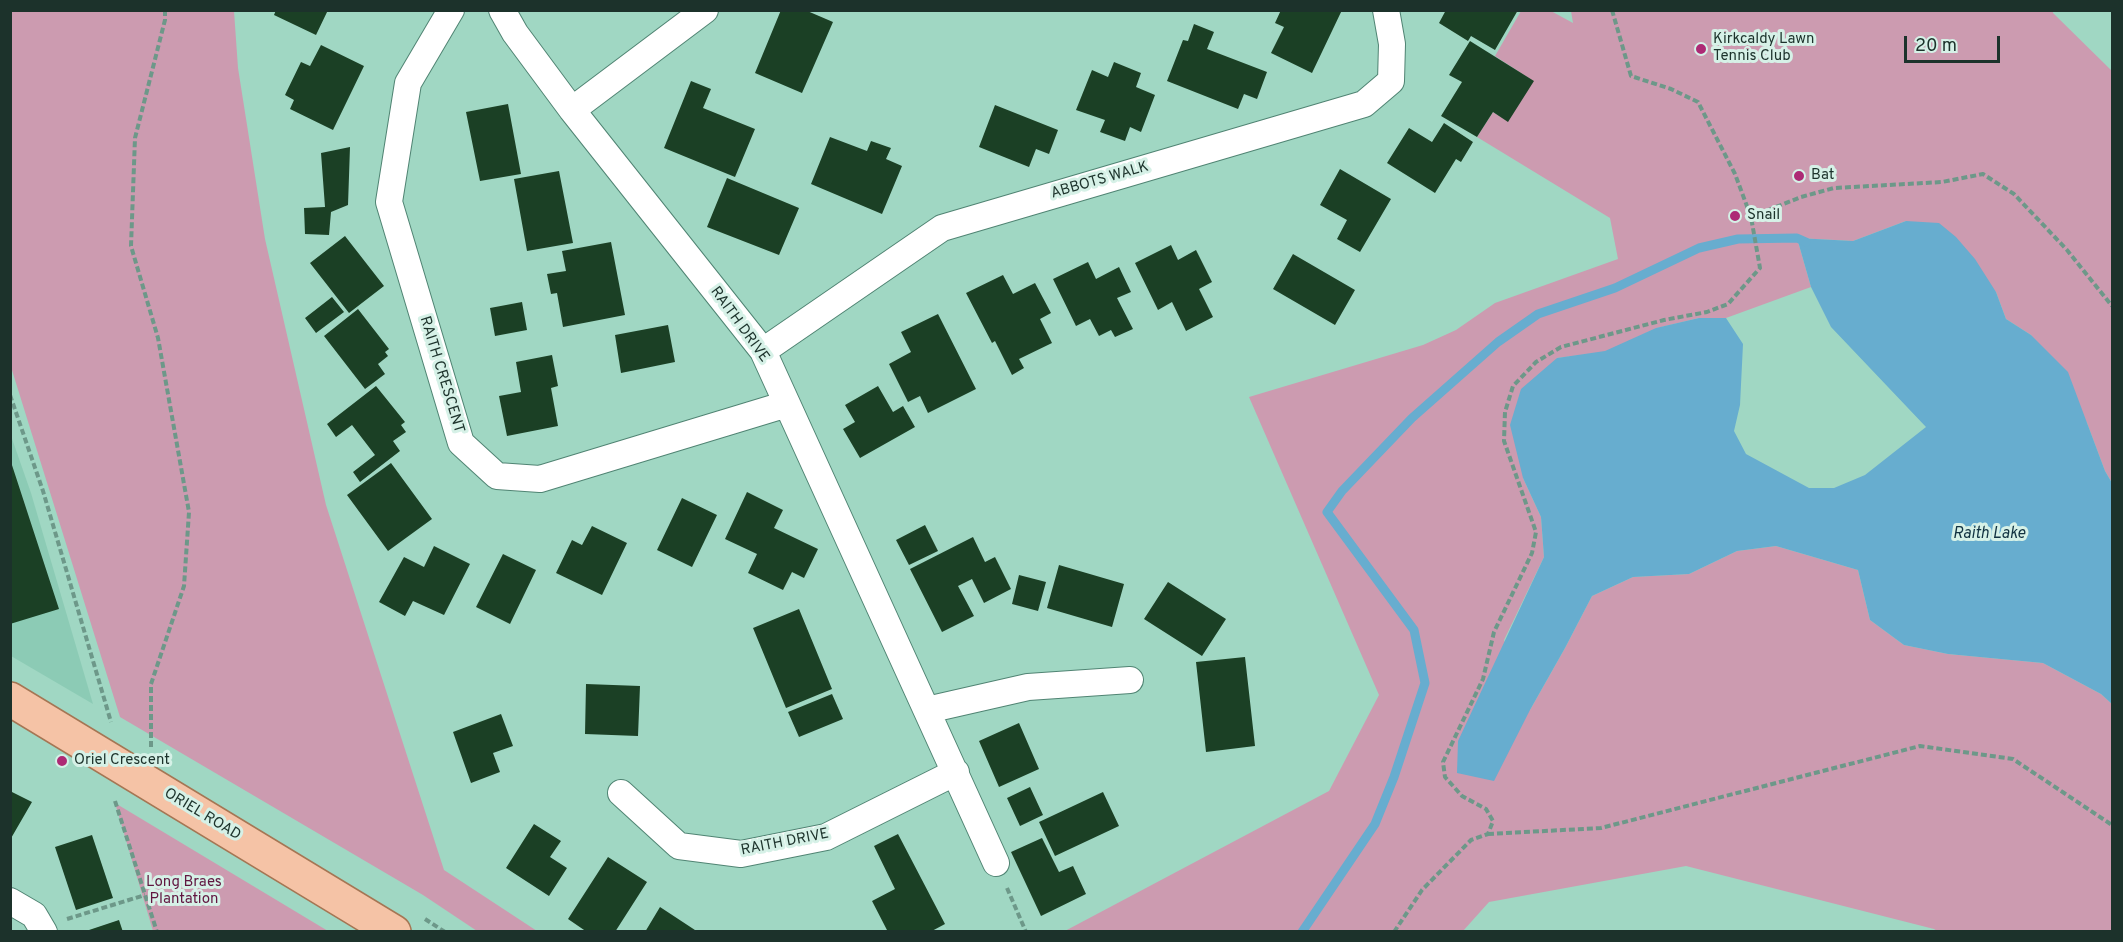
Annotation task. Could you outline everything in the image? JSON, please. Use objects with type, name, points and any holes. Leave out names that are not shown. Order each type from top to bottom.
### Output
[{"type":"main road","name":"ORIEL ROAD","points":[[10,699],[394,932]]},
{"type":"street","name":"RAITH CRESCENT","points":[[451,10],[408,83],[389,202],[461,443],[497,476],[540,479],[788,404]]},
{"type":"street","name":"RAITH DRIVE","points":[[502,10],[515,33],[572,110],[763,351],[996,863]]},
{"type":"street","points":[[572,110],[705,10]]},
{"type":"street","name":"ABBOTS WALK","points":[[763,351],[942,228],[1364,104],[1391,81],[1392,44],[1386,10]]},
{"type":"street","points":[[927,710],[1028,687],[1130,680]]},
{"type":"street","name":"RAITH DRIVE","points":[[621,793],[679,846],[741,854],[826,837],[956,772]]},
{"type":"street","points":[[10,901],[34,915],[42,929]]},
{"type":"path","points":[[152,784],[151,684],[184,586],[189,512],[158,338],[131,246],[135,138],[165,20],[165,10]]},
{"type":"path","points":[[1488,834],[1493,821],[1486,809],[1462,796],[1445,777],[1443,762],[1483,679],[1494,632],[1532,553],[1536,532],[1504,441],[1505,412],[1513,386],[1536,362],[1561,347],[1664,320],[1707,312],[1728,304],[1760,268],[1751,218],[1735,174],[1698,102],[1671,89],[1631,76],[1612,10]]},
{"type":"path","points":[[1751,218],[1801,197],[1834,188],[1942,182],[1983,174],[2014,194],[2067,249],[2112,306]]},
{"type":"path","points":[[10,395],[43,491],[114,732],[109,784],[157,932]]},
{"type":"path","points":[[1394,932],[1422,890],[1471,840],[1488,834],[1601,828],[1920,746],[2013,759],[2112,825]]},
{"type":"path","points":[[996,863],[1026,932]]},
{"type":"path","points":[[42,929],[145,895]]},
{"type":"shaded area","points":[[10,433],[31,493],[93,704],[11,656]]},
{"type":"green space","points":[[10,11],[234,11],[238,68],[265,239],[326,505],[444,870],[537,931],[477,931],[423,895],[120,717],[11,367]]},
{"type":"green space","points":[[1521,11],[1551,11],[1573,23],[1571,11],[2053,11],[2112,71],[2112,483],[2105,471],[2087,423],[2031,335],[2006,319],[1996,292],[1906,221],[1853,241],[1797,238],[1811,287],[1726,318],[1699,318],[1657,328],[1605,352],[1557,358],[1523,478],[1541,517],[1544,557],[1504,640],[1530,710],[1592,596],[1633,577],[1689,574],[1737,551],[1776,546],[1858,570],[1870,620],[1904,645],[1948,654],[2043,663],[2101,694],[2112,704],[2112,931],[1937,931],[1686,866],[1489,902],[1463,931],[1063,932],[1329,791],[1379,695],[1249,397],[1423,345],[1456,330],[1495,303],[1618,259],[1610,218],[1477,137],[1493,112],[1508,121],[1533,81],[1495,56]]},
{"type":"green space","name":"Long Braes Plantation","points":[[115,803],[328,931],[153,931]]},
{"type":"water","name":"Raith Lake","points":[[1906,221],[1939,223],[1956,237],[1975,259],[1996,292],[2006,319],[2031,335],[2068,372],[2105,471],[2112,483],[2112,704],[2101,694],[2043,663],[1948,654],[1904,645],[1870,620],[1858,570],[1776,546],[1737,551],[1689,574],[1633,577],[1592,596],[1494,781],[1457,773],[1458,741],[1544,557],[1541,517],[1523,478],[1510,425],[1521,389],[1557,358],[1605,351],[1656,328],[1699,318],[1726,318],[1743,344],[1740,405],[1734,431],[1746,454],[1809,488],[1834,488],[1865,475],[1926,427],[1831,327],[1811,287],[1797,238],[1853,241]]},
{"type":"building","points":[[276,10],[328,10],[316,35],[274,15]]},
{"type":"building","points":[[781,10],[805,10],[833,22],[802,93],[755,73]]},
{"type":"building","points":[[1281,10],[1342,10],[1312,73],[1271,53],[1284,27],[1275,23]]},
{"type":"building","points":[[1446,10],[1518,10],[1495,50],[1471,36],[1468,41],[1439,23]]},
{"type":"building","points":[[1194,24],[1214,32],[1207,49],[1267,72],[1257,99],[1244,94],[1238,109],[1167,81],[1183,40],[1188,41]]},
{"type":"building","points":[[1470,41],[1534,81],[1508,122],[1493,112],[1477,137],[1441,116],[1462,82],[1449,75]]},
{"type":"building","points":[[321,45],[364,66],[333,130],[290,109],[294,100],[285,95],[301,62],[310,66]]},
{"type":"building","points":[[1114,62],[1141,73],[1136,87],[1155,95],[1141,132],[1130,127],[1125,141],[1100,132],[1105,120],[1076,110],[1092,70],[1108,77]]},
{"type":"building","points":[[691,81],[711,89],[703,108],[755,129],[735,177],[664,148]]},
{"type":"building","points":[[508,104],[521,174],[480,181],[466,112]]},
{"type":"building","points":[[995,105],[1058,130],[1049,154],[1036,149],[1029,167],[979,147]]},
{"type":"building","points":[[1444,123],[1473,142],[1461,162],[1456,159],[1435,193],[1387,163],[1409,128],[1432,142]]},
{"type":"building","points":[[830,137],[867,151],[871,141],[891,148],[886,159],[902,166],[882,214],[811,184]]},
{"type":"building","points":[[350,147],[348,205],[331,212],[329,235],[305,234],[304,208],[325,207],[321,153]]},
{"type":"building","points":[[1340,169],[1391,199],[1360,252],[1337,239],[1347,220],[1320,205]]},
{"type":"building","points":[[559,171],[573,243],[527,251],[514,179]]},
{"type":"building","points":[[727,178],[799,208],[779,255],[707,227]]},
{"type":"building","points":[[345,236],[384,286],[349,313],[310,263]]},
{"type":"building","points":[[611,242],[625,315],[563,327],[557,293],[551,294],[547,274],[566,271],[562,251]]},
{"type":"building","points":[[1171,245],[1178,260],[1196,250],[1212,282],[1199,289],[1213,317],[1186,331],[1172,302],[1158,310],[1135,263]]},
{"type":"building","points":[[1293,254],[1355,290],[1335,325],[1273,289]]},
{"type":"building","points":[[1088,262],[1096,279],[1119,267],[1131,292],[1117,298],[1133,329],[1115,337],[1111,330],[1099,336],[1090,319],[1076,326],[1053,279]]},
{"type":"building","points":[[1003,275],[1013,294],[1035,283],[1051,313],[1040,319],[1052,343],[1019,359],[1024,368],[1012,375],[995,341],[992,343],[966,293]]},
{"type":"building","points":[[332,297],[344,312],[316,333],[305,318]]},
{"type":"building","points":[[522,302],[527,330],[495,336],[490,308]]},
{"type":"building","points":[[358,309],[389,349],[385,352],[388,356],[378,364],[385,374],[365,389],[324,336]]},
{"type":"building","points":[[938,314],[976,389],[928,413],[920,396],[908,402],[889,364],[911,352],[901,332]]},
{"type":"building","points":[[668,325],[675,362],[621,373],[615,335]]},
{"type":"building","points":[[552,355],[558,386],[551,388],[558,426],[507,436],[499,396],[521,392],[516,362]]},
{"type":"building","points":[[376,386],[405,422],[401,425],[406,432],[393,441],[400,451],[360,482],[353,472],[375,455],[352,425],[336,437],[327,424]]},
{"type":"building","points":[[878,386],[893,412],[903,406],[915,427],[860,458],[843,429],[855,422],[845,405]]},
{"type":"building","points":[[10,459],[59,609],[10,624]]},
{"type":"building","points":[[391,463],[432,519],[388,551],[347,495]]},
{"type":"building","points":[[747,492],[783,510],[774,528],[818,549],[804,578],[792,572],[783,590],[748,573],[757,554],[725,539]]},
{"type":"building","points":[[682,498],[717,515],[692,567],[657,550]]},
{"type":"building","points":[[925,525],[938,551],[909,565],[896,540]]},
{"type":"building","points":[[592,526],[627,543],[602,595],[556,573],[572,540],[582,545]]},
{"type":"building","points":[[973,537],[985,562],[995,557],[1011,589],[984,603],[972,579],[958,586],[974,616],[942,632],[910,569]]},
{"type":"building","points":[[434,546],[470,564],[444,615],[413,601],[405,616],[379,602],[404,557],[424,567]]},
{"type":"building","points":[[503,554],[536,570],[510,624],[476,607]]},
{"type":"building","points":[[1059,565],[1124,584],[1112,627],[1047,608]]},
{"type":"building","points":[[1019,575],[1046,582],[1038,611],[1012,604]]},
{"type":"building","points":[[1168,582],[1226,619],[1202,656],[1144,619]]},
{"type":"building","points":[[799,609],[832,689],[786,708],[753,628]]},
{"type":"building","points":[[1245,657],[1255,746],[1206,752],[1196,662]]},
{"type":"building","points":[[586,684],[640,686],[638,736],[585,734]]},
{"type":"building","points":[[832,694],[843,719],[799,737],[788,712]]},
{"type":"building","points":[[501,714],[513,746],[493,753],[500,772],[471,783],[453,732]]},
{"type":"building","points":[[1019,723],[1039,769],[999,787],[979,741]]},
{"type":"building","points":[[1030,787],[1043,815],[1020,826],[1007,798]]},
{"type":"building","points":[[10,791],[32,802],[10,840]]},
{"type":"building","points":[[1103,792],[1119,826],[1055,856],[1039,822]]},
{"type":"building","points":[[534,824],[561,841],[550,857],[567,868],[549,896],[506,868]]},
{"type":"building","points":[[898,834],[945,924],[930,932],[888,932],[872,901],[895,889],[874,846]]},
{"type":"building","points":[[92,835],[113,898],[76,910],[55,847]]},
{"type":"building","points":[[1042,838],[1059,872],[1073,866],[1086,894],[1041,916],[1011,852]]},
{"type":"building","points":[[608,857],[647,882],[615,932],[587,932],[568,919]]},
{"type":"building","points":[[660,907],[698,932],[645,932]]},
{"type":"building","points":[[119,920],[123,932],[86,932],[86,931]]},
{"type":"waterway","points":[[1302,932],[1375,824],[1394,777],[1425,683],[1414,630],[1327,512],[1342,491],[1412,418],[1498,342],[1538,314],[1615,288],[1699,248],[1738,239],[1797,238],[1806,242]]},
{"type":"place","name":"Kirkcaldy Lawn Tennis Club","points":[[1701,49]]},
{"type":"place","name":"Bat","points":[[1799,176]]},
{"type":"place","name":"Snail","points":[[1735,216]]},
{"type":"place","name":"Oriel Crescent","points":[[62,761]]}]
